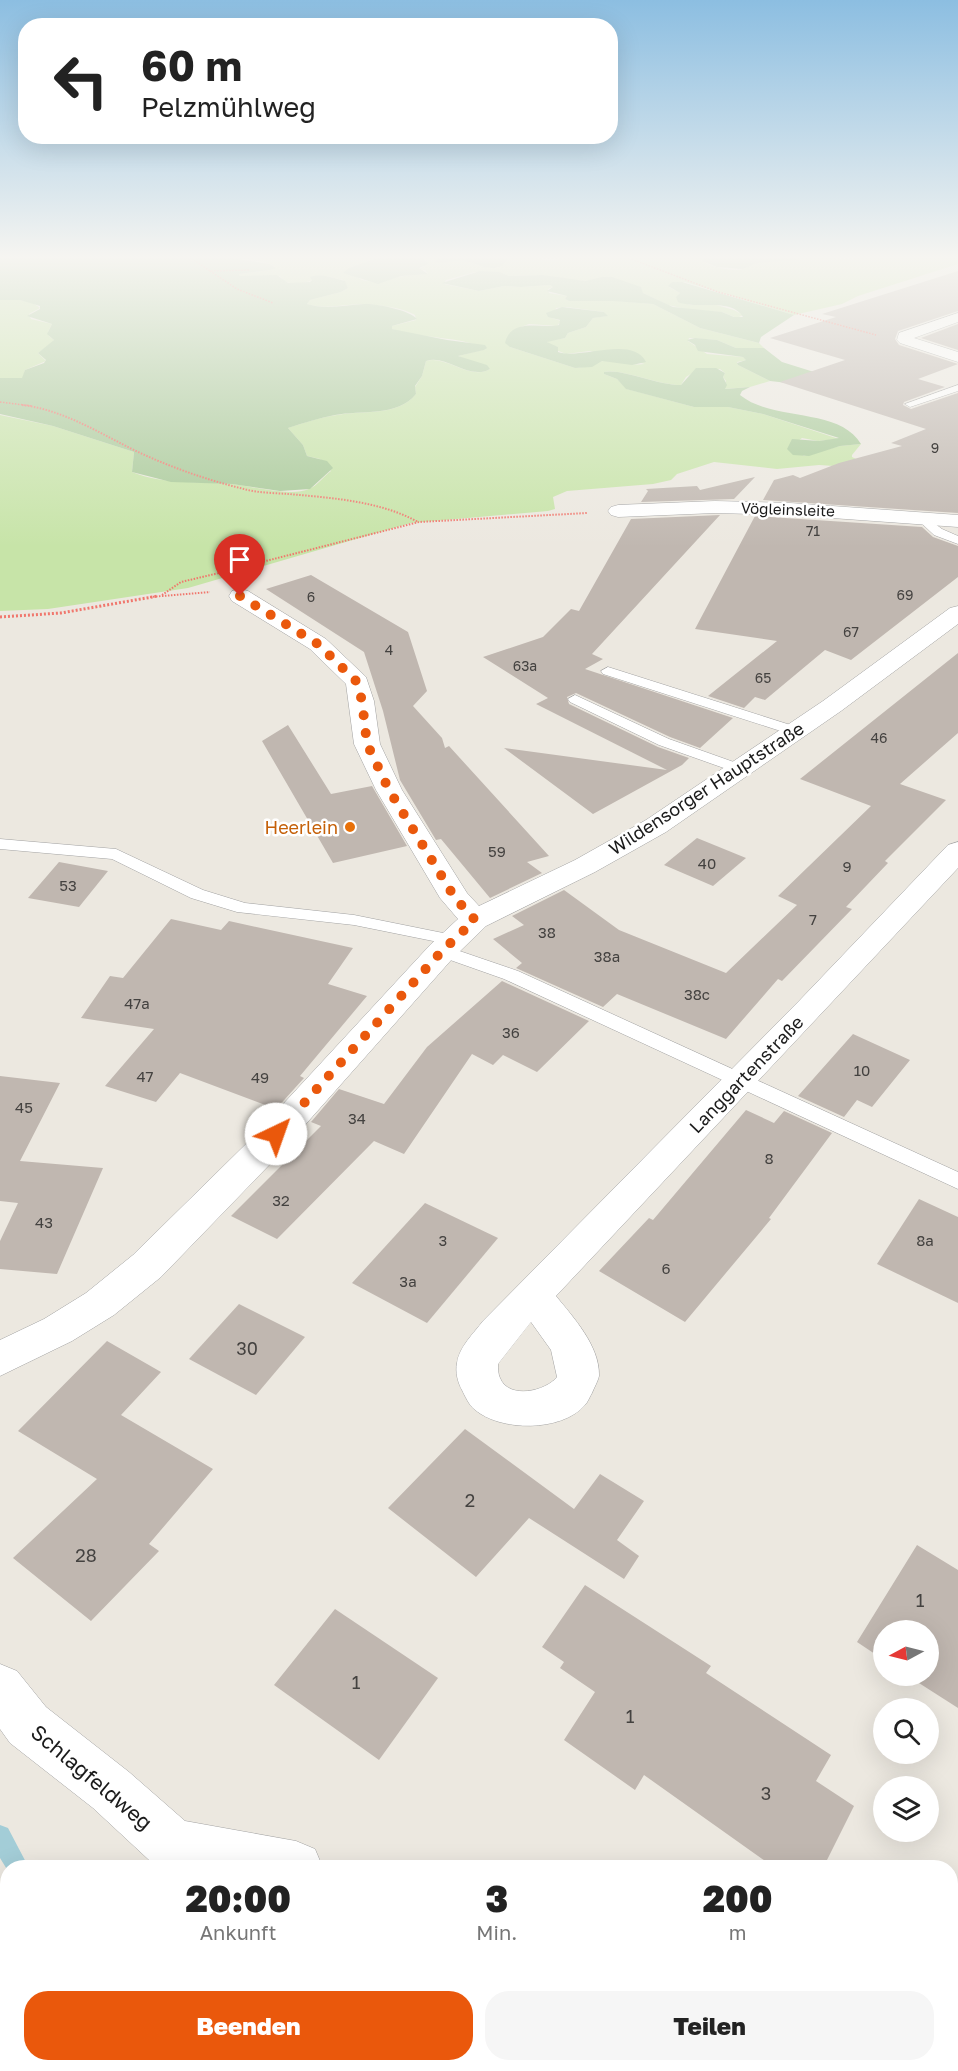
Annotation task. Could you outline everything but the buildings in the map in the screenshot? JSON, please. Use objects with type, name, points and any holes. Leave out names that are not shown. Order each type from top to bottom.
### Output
[{"type":"street","name":"Vögleinsleite","points":[[618,511],[714,507],[842,512],[958,521]]},
{"type":"street","points":[[240,596],[318,644],[357,682],[362,701],[367,744],[389,790],[455,898],[475,920]]},
{"type":"street","name":"Wildensorger Hauptstraße","points":[[0,1359],[58,1330],[100,1304],[147,1266],[261,1151],[448,946],[475,920],[585,866],[656,826],[795,731],[958,613]]},
{"type":"street","name":"Langgartenstraße","points":[[532,1296],[958,850]]},
{"type":"street","name":"Schlagfeldweg","points":[[0,1688],[28,1725],[111,1790],[175,1856]]},
{"type":"street","points":[[175,1856],[215,1860]]},
{"type":"lane","points":[[910,404],[958,388]]},
{"type":"lane","points":[[923,519],[938,532],[958,540]]},
{"type":"lane","points":[[608,671],[795,731]]},
{"type":"lane","points":[[575,699],[664,742],[740,769]]},
{"type":"lane","points":[[0,844],[116,854],[197,894],[243,908],[354,920],[448,946],[958,1181]]},
{"type":"path","points":[[0,402],[31,406],[69,417],[138,452],[213,481],[247,490],[323,497],[369,505],[400,512],[419,522]]},
{"type":"path","points":[[238,568],[419,522],[618,511]]},
{"type":"path","points":[[162,595],[181,582],[227,571]]},
{"type":"path","points":[[0,617],[70,612],[162,595],[202,592],[240,596]]},
{"type":"green space","points":[[0,354],[39,354],[46,361],[25,370],[23,378],[0,378]]},
{"type":"green space","points":[[39,354],[468,354],[458,356],[487,365],[490,369],[474,372],[442,361],[426,361],[422,376],[415,386],[416,394],[399,406],[378,411],[335,415],[288,428],[303,445],[307,456],[327,461],[333,468],[310,489],[280,491],[232,484],[171,482],[132,472],[134,452],[53,426],[0,414],[0,378],[22,378],[25,370],[44,363],[46,360]]},
{"type":"green space","points":[[467,354],[531,354],[575,368],[604,361],[645,364],[601,354],[706,354],[743,357],[747,360],[737,362],[738,365],[770,381],[750,387],[723,389],[726,381],[723,377],[725,373],[720,369],[694,372],[686,377],[681,385],[620,372],[611,371],[604,372],[604,374],[617,379],[627,389],[694,407],[728,407],[763,414],[839,439],[818,441],[802,438],[790,447],[804,456],[840,446],[861,444],[852,455],[860,461],[834,466],[777,469],[714,462],[677,474],[671,480],[653,484],[567,491],[553,497],[555,509],[548,511],[411,523],[188,588],[48,609],[0,611],[0,415],[53,426],[134,452],[132,472],[144,476],[169,481],[301,491],[315,486],[331,471],[320,459],[307,456],[303,445],[288,428],[331,416],[379,411],[400,406],[416,394],[415,387],[422,376],[426,361],[442,361],[474,372],[490,369],[458,356]]},
{"type":"green space","points":[[531,354],[638,354],[646,362],[632,365],[602,361],[592,367],[575,368]]},
{"type":"green space","points":[[718,354],[771,354],[782,362],[814,372],[788,383],[770,381],[738,365],[737,363],[746,360],[743,357]]},
{"type":"green space","points":[[696,368],[716,368],[725,373],[723,377],[727,385],[725,389],[750,387],[742,391],[740,395],[770,409],[822,419],[837,425],[851,432],[861,444],[840,446],[809,456],[793,455],[787,449],[792,439],[819,441],[839,438],[763,414],[728,407],[694,407],[626,389],[617,379],[604,374],[604,372],[611,371],[620,372],[681,385]]},
{"type":"waterway","points":[[0,1836],[14,1860]]},
{"type":"place","name":"Heerlein","points":[[350,827]]},
{"type":"route","points":[[240,596],[318,644],[357,682],[362,701],[367,744],[389,790],[455,898],[475,920],[442,951],[276,1134]]}]
